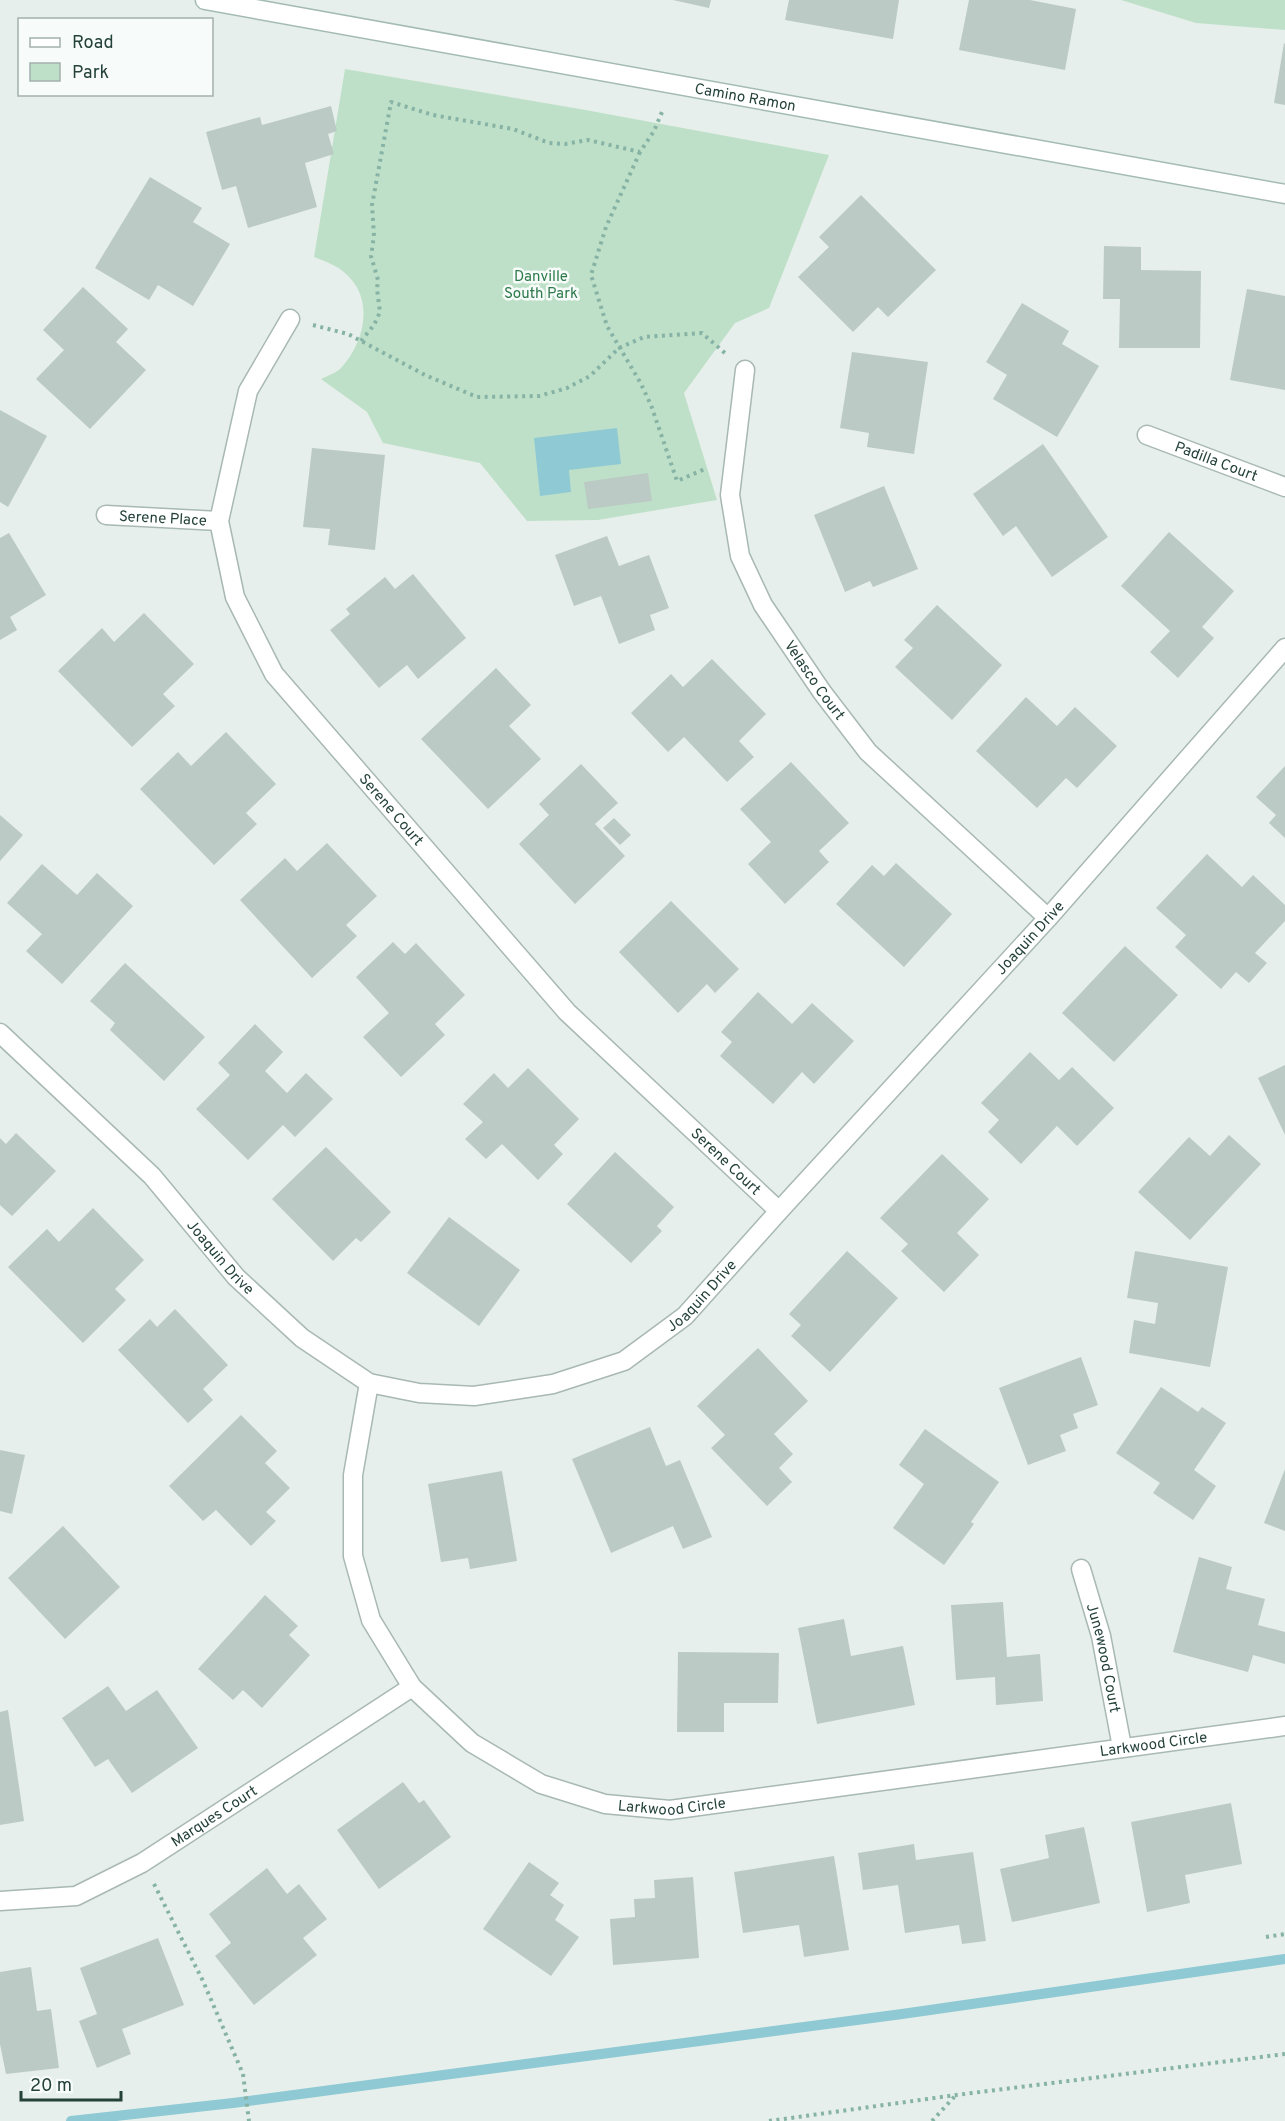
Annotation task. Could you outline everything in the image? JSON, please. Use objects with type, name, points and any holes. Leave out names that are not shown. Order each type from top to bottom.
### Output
[{"type":"street","name":"Camino Ramon","points":[[205,0],[1285,194]]},
{"type":"street","name":"Serene Court","points":[[290,319],[248,391],[219,521],[235,597],[274,674],[567,1012],[779,1211]]},
{"type":"street","name":"Velasco Court","points":[[745,370],[730,495],[740,556],[763,605],[822,692],[868,752],[1048,918]]},
{"type":"street","name":"Padilla Court","points":[[1147,435],[1285,487]]},
{"type":"street","name":"Serene Place","points":[[106,516],[219,521]]},
{"type":"street","name":"Joaquin Drive","points":[[0,1033],[152,1176],[236,1277],[302,1338],[369,1383],[419,1393],[474,1396],[553,1384],[624,1361],[685,1316],[1048,918],[1285,648]]},
{"type":"street","name":"Larkwood Circle","points":[[369,1383],[353,1475],[353,1556],[371,1620],[412,1687],[472,1743],[541,1784],[605,1804],[670,1810],[1285,1726]]},
{"type":"street","name":"Junewood Court","points":[[1081,1569],[1101,1636],[1122,1747]]},
{"type":"street","name":"Marques Court","points":[[0,1900],[76,1896],[142,1863],[412,1687]]},
{"type":"path","points":[[361,341],[374,325],[380,312],[376,289],[378,280],[371,256],[374,236],[372,205],[391,102],[433,116],[513,129],[549,143],[565,144],[588,140],[640,152]]},
{"type":"path","points":[[662,112],[654,131],[640,152],[606,227],[591,275],[607,326],[651,405],[677,481]]},
{"type":"path","points":[[290,319],[348,334],[425,375],[477,397],[538,396],[567,388],[590,376],[619,348],[644,338],[702,333],[745,370]]},
{"type":"path","points":[[142,1863],[167,1907],[203,1981],[243,2074],[249,2121]]},
{"type":"path","points":[[1266,1937],[1285,1934]]},
{"type":"path","points":[[769,2121],[1285,2054]]},
{"type":"path","points":[[932,2121],[956,2095]]},
{"type":"green space","points":[[1121,0],[1285,0],[1285,30],[1196,23]]},
{"type":"green space","name":"Danville South Park","points":[[345,69],[829,155],[769,308],[735,323],[684,393],[717,500],[598,520],[527,521],[480,463],[383,443],[367,412],[321,379],[339,370],[349,358],[360,336],[364,312],[362,300],[350,278],[338,268],[314,257]]},
{"type":"water","points":[[617,428],[621,464],[569,470],[571,492],[540,496],[534,438]]},
{"type":"building","points":[[673,0],[711,0],[709,8]]},
{"type":"building","points":[[789,0],[899,0],[893,39],[785,20]]},
{"type":"building","points":[[969,0],[1030,0],[1076,9],[1065,70],[959,50]]},
{"type":"building","points":[[1285,44],[1285,105],[1274,103]]},
{"type":"building","points":[[331,106],[337,131],[328,134],[334,154],[305,163],[317,207],[248,228],[236,186],[222,190],[206,132],[260,117],[262,125]]},
{"type":"building","points":[[150,177],[202,208],[193,222],[230,244],[193,306],[158,285],[149,300],[95,268]]},
{"type":"building","points":[[861,195],[936,270],[888,317],[878,307],[853,332],[798,277],[829,247],[819,237]]},
{"type":"building","points":[[1104,246],[1141,247],[1141,270],[1201,271],[1200,348],[1119,348],[1120,299],[1103,299]]},
{"type":"building","points":[[83,287],[128,329],[116,342],[146,370],[90,429],[36,379],[64,350],[43,330]]},
{"type":"building","points":[[1247,289],[1285,296],[1285,390],[1230,380]]},
{"type":"building","points":[[1022,303],[1069,331],[1062,344],[1099,366],[1057,437],[993,399],[1007,375],[986,362]]},
{"type":"building","points":[[852,352],[928,362],[914,454],[867,447],[869,433],[840,428]]},
{"type":"building","points":[[0,410],[47,436],[8,507],[0,502]]},
{"type":"building","points":[[1043,444],[1108,537],[1052,577],[1016,526],[1003,536],[973,494]]},
{"type":"building","points":[[312,448],[385,455],[375,550],[328,545],[330,529],[303,527]]},
{"type":"building","points":[[648,473],[652,501],[588,509],[584,482]]},
{"type":"building","points":[[884,486],[918,569],[873,587],[870,581],[845,592],[814,515]]},
{"type":"building","points":[[1169,532],[1234,591],[1202,627],[1214,638],[1178,678],[1150,652],[1170,631],[1121,586]]},
{"type":"building","points":[[9,533],[46,595],[10,617],[17,630],[0,640],[0,538]]},
{"type":"building","points":[[607,536],[619,566],[649,555],[669,608],[650,615],[655,630],[619,644],[601,596],[574,606],[555,555]]},
{"type":"building","points":[[413,574],[466,638],[418,679],[407,665],[379,688],[330,630],[350,614],[346,609],[385,577],[395,589]]},
{"type":"building","points":[[937,605],[1002,665],[952,720],[895,667],[913,648],[904,640]]},
{"type":"building","points":[[144,613],[194,664],[163,694],[175,706],[132,747],[58,671],[102,628],[114,642]]},
{"type":"building","points":[[712,659],[766,714],[739,741],[754,757],[727,782],[684,737],[668,752],[631,713],[671,674],[683,687]]},
{"type":"building","points":[[496,668],[531,705],[509,726],[541,759],[488,809],[421,739]]},
{"type":"building","points":[[1026,697],[1057,726],[1075,707],[1117,746],[1077,788],[1066,778],[1037,808],[976,751]]},
{"type":"building","points":[[226,732],[276,784],[246,813],[257,824],[214,865],[140,789],[178,752],[191,766]]},
{"type":"building","points":[[791,762],[849,823],[819,851],[829,862],[785,904],[748,864],[771,842],[740,809]]},
{"type":"building","points":[[581,764],[618,803],[595,824],[625,856],[575,904],[519,844],[549,815],[539,804]]},
{"type":"building","points":[[1285,766],[1285,838],[1269,823],[1276,815],[1256,797]]},
{"type":"building","points":[[0,815],[23,835],[0,861]]},
{"type":"building","points":[[614,818],[631,835],[620,845],[603,828]]},
{"type":"building","points":[[327,843],[377,896],[346,925],[357,936],[312,978],[240,900],[285,858],[297,871]]},
{"type":"building","points":[[1207,854],[1242,887],[1253,875],[1285,905],[1285,921],[1255,953],[1267,963],[1249,983],[1236,972],[1221,989],[1175,947],[1186,935],[1156,908]]},
{"type":"building","points":[[896,863],[952,914],[904,967],[836,904],[872,865],[884,876]]},
{"type":"building","points":[[42,864],[77,895],[97,873],[133,906],[62,984],[26,951],[42,934],[7,903]]},
{"type":"building","points":[[671,901],[739,969],[715,993],[707,984],[678,1013],[619,952]]},
{"type":"building","points":[[393,942],[405,954],[416,943],[465,995],[435,1024],[445,1035],[401,1077],[363,1037],[389,1013],[356,977]]},
{"type":"building","points":[[1125,946],[1178,995],[1114,1062],[1062,1013]]},
{"type":"building","points":[[125,963],[205,1037],[164,1081],[110,1030],[115,1023],[90,1001]]},
{"type":"building","points":[[758,992],[792,1024],[812,1003],[854,1041],[814,1084],[802,1072],[773,1104],[720,1056],[732,1042],[721,1032]]},
{"type":"building","points":[[255,1024],[283,1052],[265,1071],[287,1093],[306,1073],[333,1099],[295,1137],[283,1125],[248,1160],[196,1109],[230,1075],[218,1063]]},
{"type":"building","points":[[1030,1052],[1059,1080],[1072,1067],[1114,1108],[1077,1146],[1057,1126],[1021,1164],[988,1132],[999,1120],[981,1103]]},
{"type":"building","points":[[1285,1065],[1285,1135],[1258,1078]]},
{"type":"building","points":[[528,1068],[579,1119],[554,1145],[563,1154],[538,1180],[502,1144],[486,1159],[465,1139],[483,1122],[463,1104],[494,1073],[508,1088]]},
{"type":"building","points":[[16,1133],[56,1171],[12,1216],[0,1205],[0,1138],[6,1144]]},
{"type":"building","points":[[1229,1135],[1261,1164],[1190,1240],[1138,1192],[1189,1137],[1210,1156]]},
{"type":"building","points":[[326,1147],[391,1212],[361,1242],[356,1238],[333,1261],[272,1199]]},
{"type":"building","points":[[615,1152],[674,1207],[657,1226],[662,1231],[631,1263],[567,1204]]},
{"type":"building","points":[[942,1154],[989,1199],[957,1233],[979,1255],[944,1292],[901,1251],[908,1244],[880,1218]]},
{"type":"building","points":[[93,1208],[144,1260],[115,1289],[126,1300],[83,1343],[8,1267],[47,1229],[59,1242]]},
{"type":"building","points":[[449,1217],[520,1270],[479,1326],[407,1273]]},
{"type":"building","points":[[847,1251],[898,1298],[830,1372],[791,1336],[801,1325],[789,1314]]},
{"type":"building","points":[[1135,1251],[1228,1267],[1210,1367],[1129,1353],[1134,1320],[1155,1324],[1158,1303],[1127,1298]]},
{"type":"building","points":[[175,1309],[228,1365],[203,1389],[213,1400],[188,1423],[118,1350],[150,1319],[157,1327]]},
{"type":"building","points":[[758,1348],[808,1401],[774,1434],[793,1454],[779,1468],[792,1482],[767,1506],[711,1448],[725,1435],[697,1406]]},
{"type":"building","points":[[1081,1357],[1098,1405],[1073,1414],[1078,1428],[1060,1435],[1066,1451],[1028,1465],[999,1388]]},
{"type":"building","points":[[1161,1387],[1198,1412],[1202,1407],[1226,1423],[1194,1470],[1216,1486],[1193,1520],[1153,1493],[1160,1483],[1116,1453]]},
{"type":"building","points":[[241,1415],[277,1451],[265,1463],[290,1488],[266,1512],[276,1521],[251,1546],[216,1510],[203,1521],[169,1486]]},
{"type":"building","points":[[650,1427],[666,1466],[680,1460],[712,1537],[683,1549],[673,1526],[611,1553],[572,1459]]},
{"type":"building","points":[[925,1429],[999,1482],[971,1522],[974,1524],[944,1565],[893,1528],[924,1484],[899,1465]]},
{"type":"building","points":[[0,1450],[25,1455],[12,1514],[0,1511]]},
{"type":"building","points":[[1285,1469],[1285,1531],[1264,1523]]},
{"type":"building","points":[[502,1471],[517,1561],[470,1569],[468,1558],[441,1562],[428,1484]]},
{"type":"building","points":[[63,1526],[120,1587],[65,1639],[8,1578]]},
{"type":"building","points":[[1199,1557],[1232,1567],[1226,1589],[1265,1599],[1258,1625],[1285,1632],[1285,1664],[1253,1655],[1248,1672],[1173,1652]]},
{"type":"building","points":[[265,1595],[298,1626],[289,1635],[310,1655],[262,1708],[243,1690],[233,1700],[198,1669]]},
{"type":"building","points":[[1003,1602],[1007,1657],[1040,1654],[1043,1701],[996,1705],[995,1677],[956,1680],[951,1605]]},
{"type":"building","points":[[844,1619],[851,1656],[903,1646],[915,1705],[817,1724],[798,1628]]},
{"type":"building","points":[[678,1652],[779,1653],[778,1703],[724,1703],[724,1732],[677,1732]]},
{"type":"building","points":[[108,1686],[126,1711],[157,1690],[198,1748],[132,1793],[108,1759],[95,1767],[62,1718]]},
{"type":"building","points":[[8,1710],[24,1821],[0,1825],[0,1712]]},
{"type":"building","points":[[403,1782],[419,1803],[424,1800],[451,1837],[379,1889],[337,1830]]},
{"type":"building","points":[[1231,1803],[1242,1864],[1185,1875],[1190,1903],[1147,1912],[1131,1822]]},
{"type":"building","points":[[1084,1827],[1100,1903],[1012,1922],[1000,1869],[1049,1858],[1045,1835]]},
{"type":"building","points":[[914,1844],[916,1860],[973,1852],[986,1941],[962,1944],[959,1925],[905,1933],[898,1885],[863,1890],[858,1853]]},
{"type":"building","points":[[834,1856],[849,1950],[804,1957],[799,1925],[743,1933],[734,1872]]},
{"type":"building","points":[[529,1862],[559,1883],[550,1895],[564,1905],[555,1920],[579,1937],[551,1976],[483,1929]]},
{"type":"building","points":[[267,1868],[287,1894],[299,1884],[327,1919],[303,1938],[317,1955],[254,2005],[215,1956],[231,1943],[209,1914]]},
{"type":"building","points":[[693,1877],[699,1958],[613,1965],[610,1919],[635,1917],[634,1899],[655,1898],[654,1880]]},
{"type":"building","points":[[158,1938],[184,2005],[122,2029],[131,2054],[97,2068],[79,2021],[97,2014],[80,1968]]},
{"type":"building","points":[[31,1967],[37,2011],[51,2009],[59,2068],[6,2074],[0,2044],[0,1972]]},
{"type":"waterway","points":[[71,2121],[233,2103],[902,2014],[1285,1959]]}]
